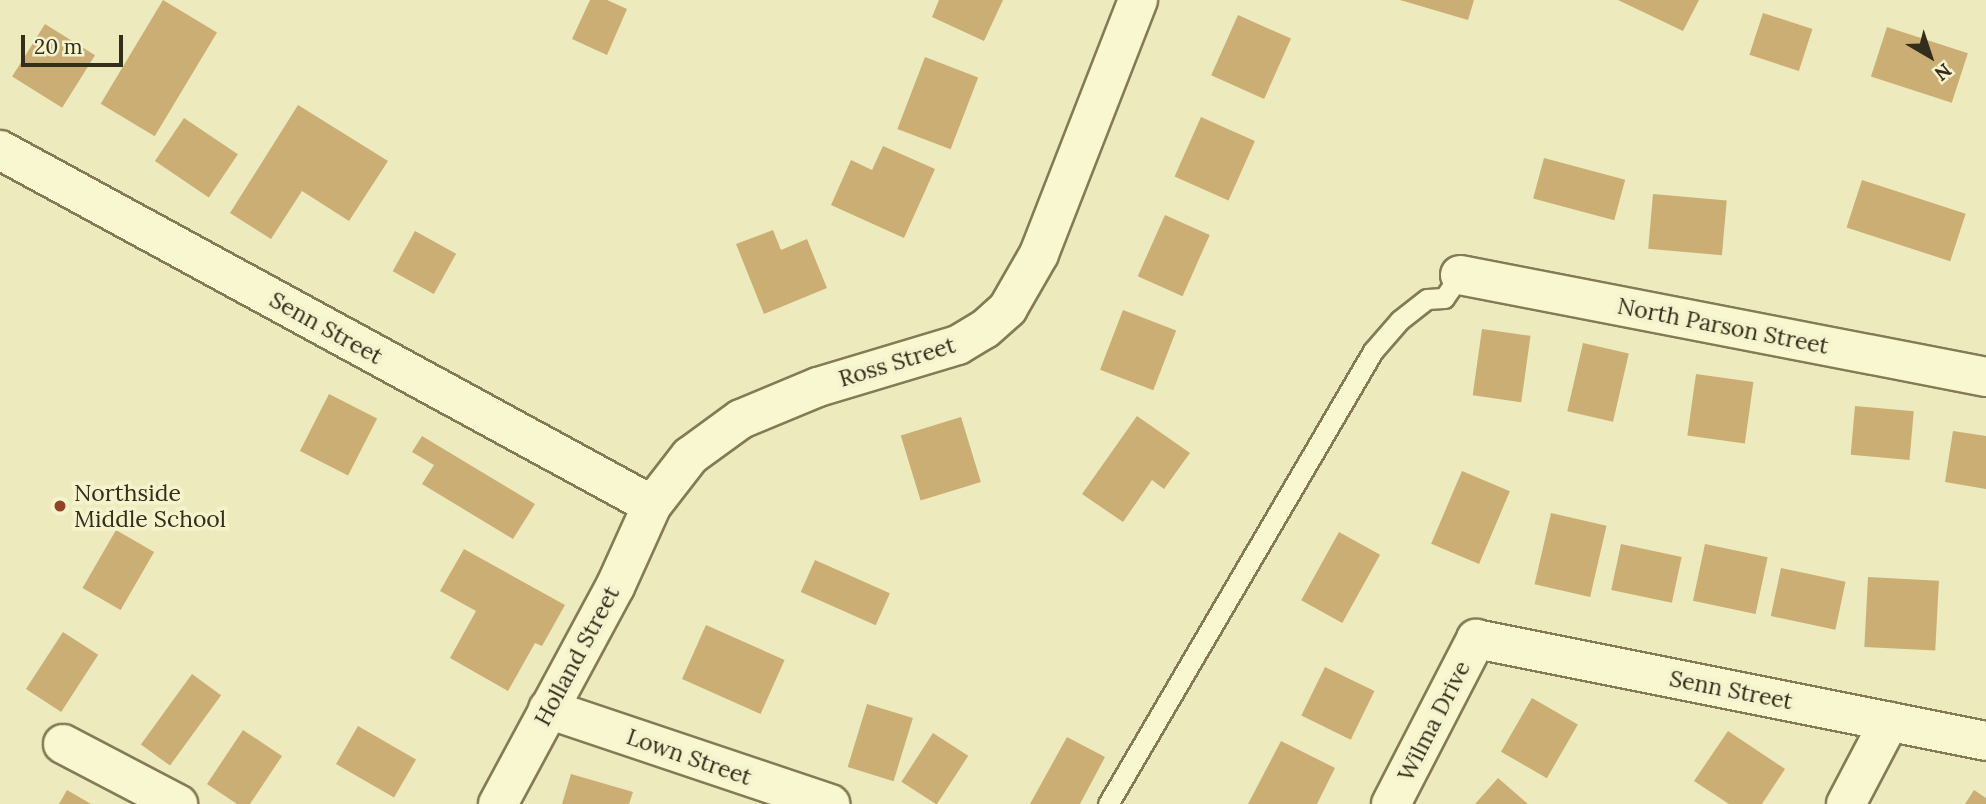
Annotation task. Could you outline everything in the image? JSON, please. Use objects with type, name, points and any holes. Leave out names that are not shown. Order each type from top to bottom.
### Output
[{"type":"street","name":"Ross Street","points":[[652,505],[690,456],[741,419],[818,387],[958,345],[985,329],[1008,308],[1039,254],[1138,0]]},
{"type":"street","name":"Senn Street","points":[[0,150],[652,505]]},
{"type":"street","name":"North Parson Street","points":[[1461,275],[1986,377]]},
{"type":"street","name":"Holland Street","points":[[498,804],[615,587],[652,505]]},
{"type":"street","name":"Senn Street","points":[[1476,639],[1986,741]]},
{"type":"street","name":"Wilma Drive","points":[[1391,804],[1476,639]]},
{"type":"street","name":"Lown Street","points":[[548,709],[831,804]]},
{"type":"street","points":[[1846,804],[1889,722]]},
{"type":"street","points":[[63,744],[178,804]]},
{"type":"lane","points":[[1108,804],[1373,351],[1400,320],[1427,299],[1444,298],[1461,275]]},
{"type":"building","points":[[163,0],[217,32],[155,136],[101,104]]},
{"type":"building","points":[[590,0],[607,0],[627,9],[607,55],[572,39]]},
{"type":"building","points":[[939,0],[1003,0],[984,41],[932,17]]},
{"type":"building","points":[[1400,0],[1474,0],[1468,20]]},
{"type":"building","points":[[1618,0],[1699,0],[1683,31]]},
{"type":"building","points":[[1763,13],[1812,29],[1799,71],[1749,55]]},
{"type":"building","points":[[1238,15],[1291,39],[1264,99],[1211,75]]},
{"type":"building","points":[[45,24],[95,55],[62,108],[12,77]]},
{"type":"building","points":[[1887,27],[1968,53],[1952,103],[1871,76]]},
{"type":"building","points":[[925,57],[978,77],[951,149],[897,129]]},
{"type":"building","points":[[298,105],[388,161],[349,221],[302,191],[271,239],[230,213]]},
{"type":"building","points":[[1201,117],[1255,141],[1228,200],[1175,176]]},
{"type":"building","points":[[184,118],[238,154],[209,197],[155,161]]},
{"type":"building","points":[[883,146],[935,169],[904,238],[831,205],[851,160],[872,170]]},
{"type":"building","points":[[1544,158],[1625,180],[1614,220],[1533,199]]},
{"type":"building","points":[[1862,180],[1966,214],[1950,261],[1847,228]]},
{"type":"building","points":[[1653,194],[1727,200],[1722,255],[1648,249]]},
{"type":"building","points":[[1165,215],[1210,235],[1183,296],[1138,276]]},
{"type":"building","points":[[773,230],[781,250],[807,239],[827,288],[764,314],[736,244]]},
{"type":"building","points":[[415,231],[456,254],[434,294],[393,271]]},
{"type":"building","points":[[1123,310],[1176,330],[1153,390],[1100,370]]},
{"type":"building","points":[[1482,329],[1531,336],[1521,402],[1473,395]]},
{"type":"building","points":[[1583,343],[1629,354],[1613,422],[1567,411]]},
{"type":"building","points":[[1696,374],[1753,382],[1745,443],[1687,435]]},
{"type":"building","points":[[329,394],[377,419],[348,476],[300,451]]},
{"type":"building","points":[[1855,406],[1914,411],[1910,460],[1851,455]]},
{"type":"building","points":[[1137,416],[1190,453],[1164,489],[1152,480],[1123,522],[1082,494]]},
{"type":"building","points":[[961,417],[981,482],[921,500],[901,435]]},
{"type":"building","points":[[1953,431],[1986,436],[1986,489],[1945,482]]},
{"type":"building","points":[[422,436],[535,504],[513,539],[422,484],[434,465],[412,452]]},
{"type":"building","points":[[1462,471],[1510,491],[1479,564],[1431,544]]},
{"type":"building","points":[[1551,513],[1607,526],[1590,597],[1535,584]]},
{"type":"building","points":[[116,530],[154,552],[121,610],[82,588]]},
{"type":"building","points":[[1339,532],[1380,555],[1342,623],[1301,600]]},
{"type":"building","points":[[1621,544],[1682,557],[1672,603],[1611,590]]},
{"type":"building","points":[[1705,544],[1768,557],[1756,614],[1693,601]]},
{"type":"building","points":[[464,549],[565,605],[542,646],[535,643],[508,691],[450,658],[476,611],[440,591]]},
{"type":"building","points":[[815,560],[890,593],[876,625],[801,592]]},
{"type":"building","points":[[1781,568],[1846,582],[1835,630],[1771,616]]},
{"type":"building","points":[[1868,577],[1939,581],[1935,651],[1864,647]]},
{"type":"building","points":[[706,625],[785,660],[761,714],[682,679]]},
{"type":"building","points":[[63,632],[98,655],[61,712],[26,689]]},
{"type":"building","points":[[1325,667],[1374,691],[1351,740],[1301,716]]},
{"type":"building","points":[[192,674],[221,695],[170,766],[141,744]]},
{"type":"building","points":[[1532,698],[1578,724],[1547,778],[1501,752]]},
{"type":"building","points":[[867,704],[913,718],[894,781],[848,767]]},
{"type":"building","points":[[358,726],[416,760],[394,798],[336,764]]},
{"type":"building","points":[[243,730],[282,756],[250,804],[237,804],[207,784]]},
{"type":"building","points":[[1728,731],[1785,769],[1762,804],[1729,804],[1694,781]]},
{"type":"building","points":[[933,733],[968,756],[937,804],[901,782]]},
{"type":"building","points":[[1067,737],[1105,757],[1080,804],[1030,804]]},
{"type":"building","points":[[1281,741],[1335,768],[1317,804],[1248,804]]},
{"type":"building","points":[[571,774],[633,792],[629,804],[562,804]]},
{"type":"building","points":[[1498,778],[1528,804],[1475,804]]},
{"type":"building","points":[[67,790],[91,804],[59,804]]},
{"type":"building","points":[[1974,790],[1986,798],[1986,804],[1965,804]]},
{"type":"place","name":"Northside Middle School","points":[[60,506]]}]
